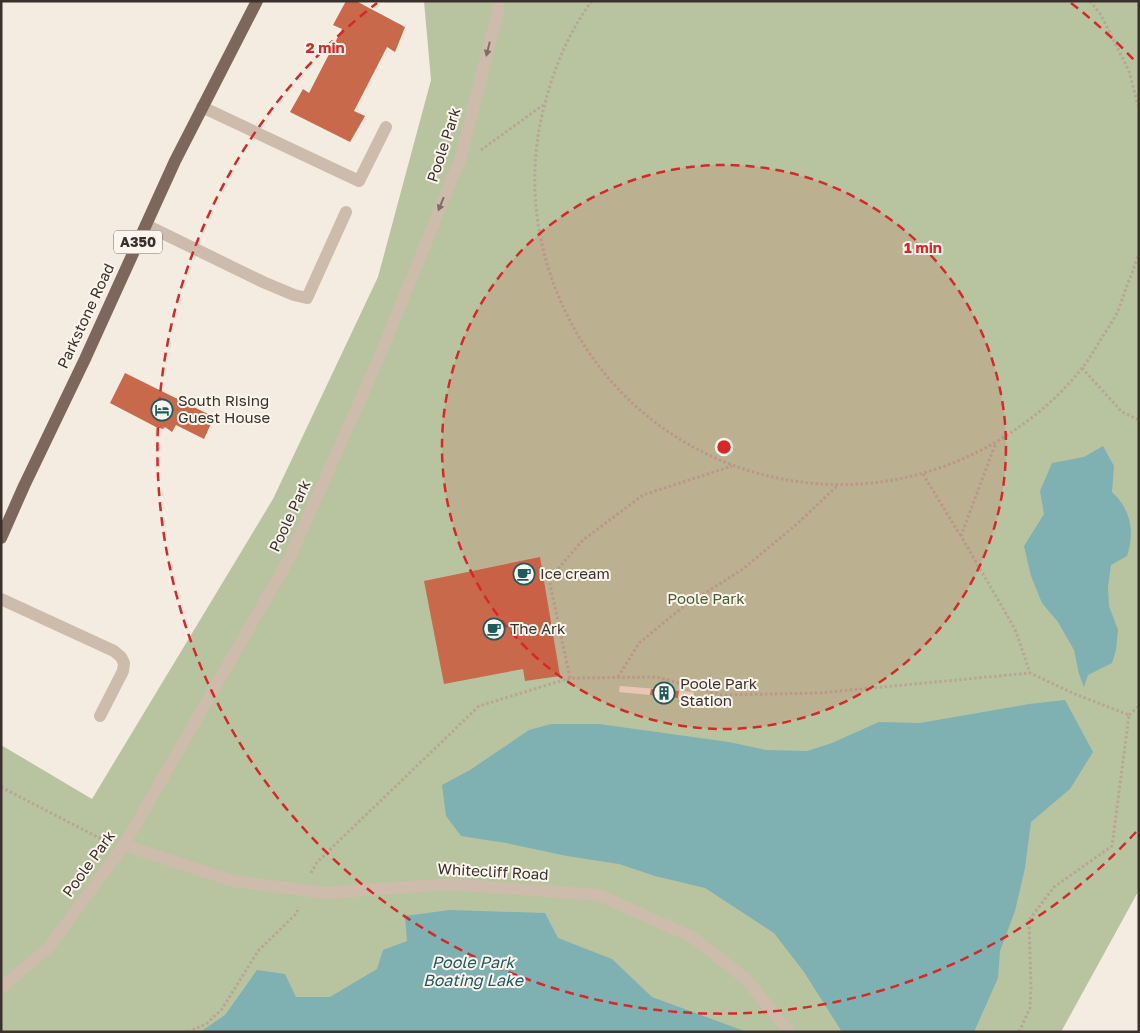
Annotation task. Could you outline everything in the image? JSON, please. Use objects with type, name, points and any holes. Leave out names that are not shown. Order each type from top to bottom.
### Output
[{"type":"main road","name":"Parkstone Road","points":[[1,538],[202,107],[257,1]]},
{"type":"street","name":"Poole Park","points":[[1,988],[49,947],[124,845],[290,558],[378,360],[461,157],[494,29],[498,1]]},
{"type":"street","points":[[202,107],[359,181],[386,127]]},
{"type":"street","points":[[146,225],[263,282],[294,295],[307,298],[346,212]]},
{"type":"street","points":[[1,599],[114,651],[121,657],[124,663],[123,671],[100,716]]},
{"type":"street","name":"Whitecliff Road","points":[[124,845],[233,881],[325,893],[449,884],[599,895],[692,937],[746,979],[789,1032]]},
{"type":"path","points":[[592,1],[562,52],[543,105],[535,160],[536,216],[548,270],[569,322],[600,369],[638,409],[683,442],[733,466],[784,480],[837,486],[880,483],[923,474],[960,461],[996,444],[1042,410],[1082,368],[1116,315],[1139,252]]},
{"type":"path","points":[[1090,1],[1101,15],[1129,71],[1139,109]]},
{"type":"path","points":[[456,169],[543,105]]},
{"type":"path","points":[[1082,368],[1122,412],[1139,420]]},
{"type":"path","points":[[961,536],[996,444]]},
{"type":"path","points":[[570,678],[549,579],[583,540],[643,494],[733,466]]},
{"type":"path","points":[[923,474],[1015,629],[1030,673]]},
{"type":"path","points":[[617,678],[639,643],[683,607],[744,569],[797,524],[837,486]]},
{"type":"path","points":[[188,1032],[206,1024],[222,1010],[258,951],[297,913],[302,890],[318,862],[479,706],[570,678],[657,676],[721,696],[819,693],[1030,673],[1075,694],[1128,715]]},
{"type":"path","points":[[1019,1032],[1030,1008],[1029,920],[1054,887],[1112,846],[1128,715],[1139,706]]},
{"type":"path","points":[[1,787],[104,841],[124,845]]},
{"type":"green space","name":"Poole Park","points":[[424,1],[1139,1],[1139,890],[1061,1032],[1,1032],[1,745],[92,799],[273,499],[378,277],[431,80]]},
{"type":"shaded area","points":[[620,686],[694,692],[692,699],[619,692]]},
{"type":"water","points":[[1103,446],[1114,466],[1112,492],[1123,506],[1130,521],[1131,538],[1127,556],[1111,565],[1108,587],[1109,606],[1118,630],[1116,650],[1112,663],[1088,675],[1084,687],[1074,650],[1058,622],[1042,603],[1031,576],[1024,546],[1044,514],[1040,491],[1052,463],[1084,457]]},
{"type":"water","points":[[1065,700],[1093,752],[1070,789],[1031,822],[1025,868],[1015,911],[1000,951],[998,978],[974,1032],[842,1032],[804,972],[774,933],[705,888],[655,876],[619,864],[461,836],[446,816],[442,785],[470,770],[529,730],[551,724],[599,724],[729,742],[766,750],[807,751],[832,743],[879,722],[920,723],[1029,704]]},
{"type":"water","name":"Poole Park Boating Lake","points":[[450,910],[545,913],[558,938],[612,959],[652,997],[747,1032],[200,1032],[225,1015],[257,970],[285,974],[296,997],[330,997],[377,969],[383,950],[407,941],[405,916]]},
{"type":"building","points":[[346,1],[356,1],[405,27],[395,52],[387,47],[354,111],[365,116],[350,142],[290,112],[303,89],[309,93],[342,29],[333,25]]},
{"type":"building","name":"South Rising Guest House","points":[[125,373],[214,417],[204,439],[176,425],[172,432],[165,427],[163,429],[156,427],[110,403]]},
{"type":"building","points":[[540,557],[560,676],[525,681],[523,669],[444,684],[424,581]]},
{"type":"building","name":"Poole Park Station","points":[[651,689],[679,691],[678,698],[650,695]]},
{"type":"place","name":"South Rising Guest House","points":[[162,410]]},
{"type":"place","name":"Ice cream","points":[[524,574]]},
{"type":"place","name":"The Ark","points":[[494,629]]},
{"type":"place","name":"Poole Park Station","points":[[664,693]]}]
